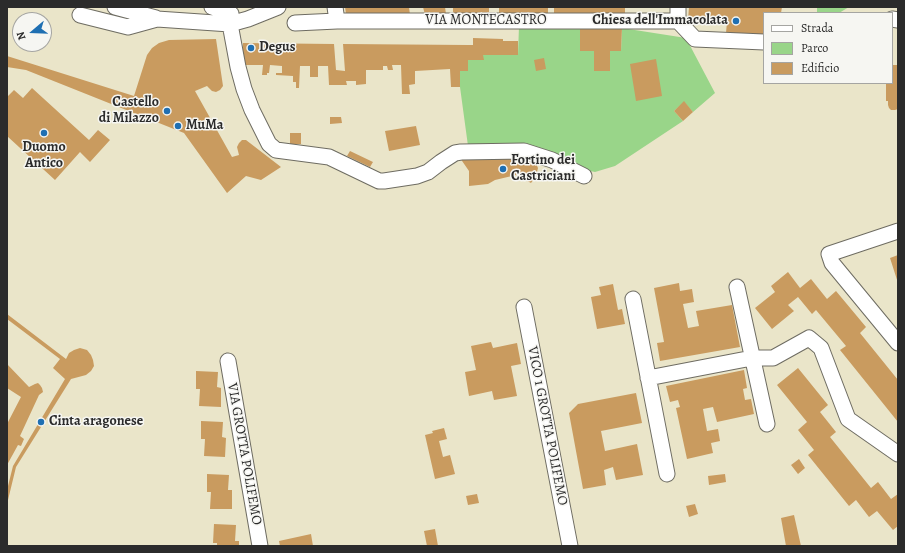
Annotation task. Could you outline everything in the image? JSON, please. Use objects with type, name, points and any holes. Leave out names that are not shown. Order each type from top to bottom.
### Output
[{"type":"street","points":[[115,7],[157,19],[230,24],[248,19],[278,7]]},
{"type":"street","points":[[212,7],[231,14],[230,24],[238,67],[244,89],[252,110],[269,144],[276,150],[329,157],[380,181],[417,176],[428,172],[455,153],[461,152],[524,151],[552,160],[584,176]]},
{"type":"street","name":"VIA MONTECASTRO","points":[[294,23],[336,14],[678,14]]},
{"type":"street","points":[[678,14],[695,39],[763,42]]},
{"type":"street","points":[[80,15],[128,27],[157,19]]},
{"type":"street","points":[[898,230],[828,254],[832,263],[898,343]]},
{"type":"street","points":[[737,288],[767,424]]},
{"type":"street","points":[[633,299],[667,474]]},
{"type":"street","name":"VICO 1 GROTTA POLIFEMO","points":[[524,307],[570,546]]},
{"type":"street","points":[[648,378],[752,358],[773,358],[809,338],[821,348],[848,419],[898,454]]},
{"type":"street","name":"VIA GROTTA POLIFEMO","points":[[228,361],[260,546]]},
{"type":"green space","points":[[809,7],[849,7],[841,12],[817,12],[817,8]]},
{"type":"green space","points":[[519,26],[580,26],[580,51],[594,51],[594,71],[610,71],[610,51],[621,51],[622,28],[686,38],[715,93],[693,112],[684,102],[674,111],[683,121],[615,166],[595,172],[468,146],[460,87],[460,71],[468,60],[483,60],[483,55],[518,55]]},
{"type":"building","points":[[345,7],[409,7],[410,15],[346,14]]},
{"type":"building","points":[[423,7],[445,7],[446,14],[425,15]]},
{"type":"building","points":[[453,7],[489,7],[489,15],[453,14]]},
{"type":"building","points":[[499,7],[548,7],[548,15],[499,15]]},
{"type":"building","points":[[554,7],[625,7],[625,14],[554,13]]},
{"type":"building","name":"Chiesa dell'Immacolata","points":[[689,7],[782,7],[781,12],[763,12],[763,35],[726,33],[727,22],[688,20]]},
{"type":"building","points":[[580,26],[622,28],[621,51],[610,51],[610,71],[594,71],[594,51],[580,51]]},
{"type":"building","points":[[473,38],[518,41],[518,55],[483,55],[484,60],[468,60],[468,71],[460,71],[460,87],[451,87],[450,69],[415,71],[415,84],[409,85],[410,94],[402,94],[401,65],[392,65],[393,70],[388,70],[387,66],[383,66],[383,70],[366,70],[366,84],[356,85],[356,81],[346,81],[347,85],[329,85],[328,66],[318,66],[318,77],[310,77],[310,66],[300,66],[299,88],[296,88],[296,82],[293,82],[293,76],[276,75],[276,73],[282,73],[282,66],[270,65],[269,73],[267,73],[267,75],[262,75],[263,65],[242,65],[243,43],[334,44],[336,70],[345,71],[343,44],[473,45]]},
{"type":"building","name":"Castello di Milazzo","points":[[216,39],[223,86],[216,92],[212,91],[207,86],[195,91],[232,157],[239,155],[237,147],[242,140],[246,140],[281,167],[261,180],[246,176],[227,193],[184,133],[26,70],[7,67],[7,56],[134,96],[147,55],[152,48],[159,43],[169,40]]},
{"type":"building","points":[[544,58],[546,69],[536,71],[534,60]]},
{"type":"building","points":[[656,59],[662,96],[636,101],[630,64]]},
{"type":"building","points":[[893,65],[898,65],[898,109],[891,110],[888,105],[888,101],[886,101],[886,84],[893,84]]},
{"type":"building","name":"Castello di Milazzo","points":[[32,88],[89,140],[98,130],[110,140],[90,162],[80,152],[55,180],[7,136],[7,97],[14,90],[23,98]]},
{"type":"building","points":[[684,101],[693,112],[683,121],[674,111]]},
{"type":"building","points":[[330,117],[341,117],[342,123],[330,124]]},
{"type":"building","points":[[416,126],[420,145],[389,151],[385,131]]},
{"type":"building","points":[[290,133],[301,133],[301,144],[290,144]]},
{"type":"building","points":[[350,151],[373,162],[370,167],[347,156]]},
{"type":"building","name":"Fortino dei Castriciani","points":[[526,154],[534,159],[538,168],[536,176],[531,183],[516,175],[495,180],[488,184],[469,186],[469,171],[460,158]]},
{"type":"building","points":[[898,255],[898,283],[890,258]]},
{"type":"building","points":[[788,272],[800,288],[811,279],[827,299],[836,291],[866,327],[860,333],[898,380],[898,422],[840,350],[846,346],[816,310],[812,314],[798,297],[788,305],[794,311],[772,329],[755,308],[775,292],[771,286]]},
{"type":"building","points":[[679,283],[680,291],[692,289],[694,302],[683,304],[688,328],[699,326],[696,311],[732,305],[740,347],[660,361],[657,343],[664,342],[654,288]]},
{"type":"building","points":[[613,284],[618,310],[622,309],[625,324],[597,329],[591,297],[601,295],[599,287]]},
{"type":"building","name":"Cinta aragonese","points":[[7,314],[66,359],[69,353],[74,350],[80,348],[87,350],[91,355],[94,366],[86,375],[71,379],[16,467],[8,500],[7,490],[13,466],[65,379],[53,368],[60,359],[7,319]]},
{"type":"building","points":[[491,342],[493,348],[517,343],[521,364],[511,366],[517,396],[494,400],[492,391],[469,396],[465,372],[476,370],[471,346]]},
{"type":"building","points":[[7,364],[29,387],[38,383],[43,392],[39,395],[20,436],[24,439],[21,446],[18,445],[7,465],[7,424],[21,397],[7,388]]},
{"type":"building","points":[[798,368],[828,405],[820,412],[836,432],[830,437],[871,488],[878,482],[891,499],[898,494],[898,526],[893,530],[877,511],[869,517],[856,500],[849,506],[808,455],[814,450],[798,430],[807,422],[777,385]]},
{"type":"building","points":[[744,370],[747,388],[743,389],[745,400],[751,399],[754,414],[717,422],[713,407],[703,409],[707,431],[718,429],[720,441],[711,443],[713,453],[687,459],[676,408],[680,407],[678,400],[670,402],[666,386]]},
{"type":"building","points":[[196,371],[218,372],[217,387],[221,388],[221,407],[199,406],[200,389],[196,389]]},
{"type":"building","points":[[636,393],[642,423],[601,431],[605,451],[637,444],[643,475],[616,480],[613,467],[604,470],[606,485],[583,489],[569,413],[578,404]]},
{"type":"building","points":[[201,421],[223,422],[222,437],[226,438],[225,457],[204,456],[205,439],[201,439]]},
{"type":"building","points":[[444,428],[447,439],[439,441],[443,457],[450,455],[455,474],[435,479],[425,435],[433,433],[432,431]]},
{"type":"building","points":[[799,459],[805,468],[798,474],[791,465]]},
{"type":"building","points":[[207,474],[229,475],[228,490],[232,490],[232,509],[210,509],[211,492],[207,492]]},
{"type":"building","points":[[725,474],[726,482],[709,485],[708,476]]},
{"type":"building","points":[[477,494],[479,503],[468,505],[466,496]]},
{"type":"building","points":[[695,504],[698,514],[689,517],[686,506]]},
{"type":"building","points":[[794,515],[801,546],[786,546],[781,518]]},
{"type":"building","points":[[214,524],[236,525],[235,541],[239,541],[239,546],[217,546],[217,543],[213,543]]},
{"type":"building","points":[[435,529],[438,546],[427,546],[424,531]]},
{"type":"building","points":[[311,534],[313,546],[280,546],[279,541]]},
{"type":"place","name":"Chiesa dell'Immacolata","points":[[736,21]]},
{"type":"place","name":"Degus","points":[[251,48]]},
{"type":"place","name":"Castello di Milazzo","points":[[167,111]]},
{"type":"place","name":"MuMa","points":[[178,126]]},
{"type":"place","name":"Duomo Antico","points":[[44,133]]},
{"type":"place","name":"Fortino dei Castriciani","points":[[503,169]]},
{"type":"place","name":"Cinta aragonese","points":[[41,422]]}]
